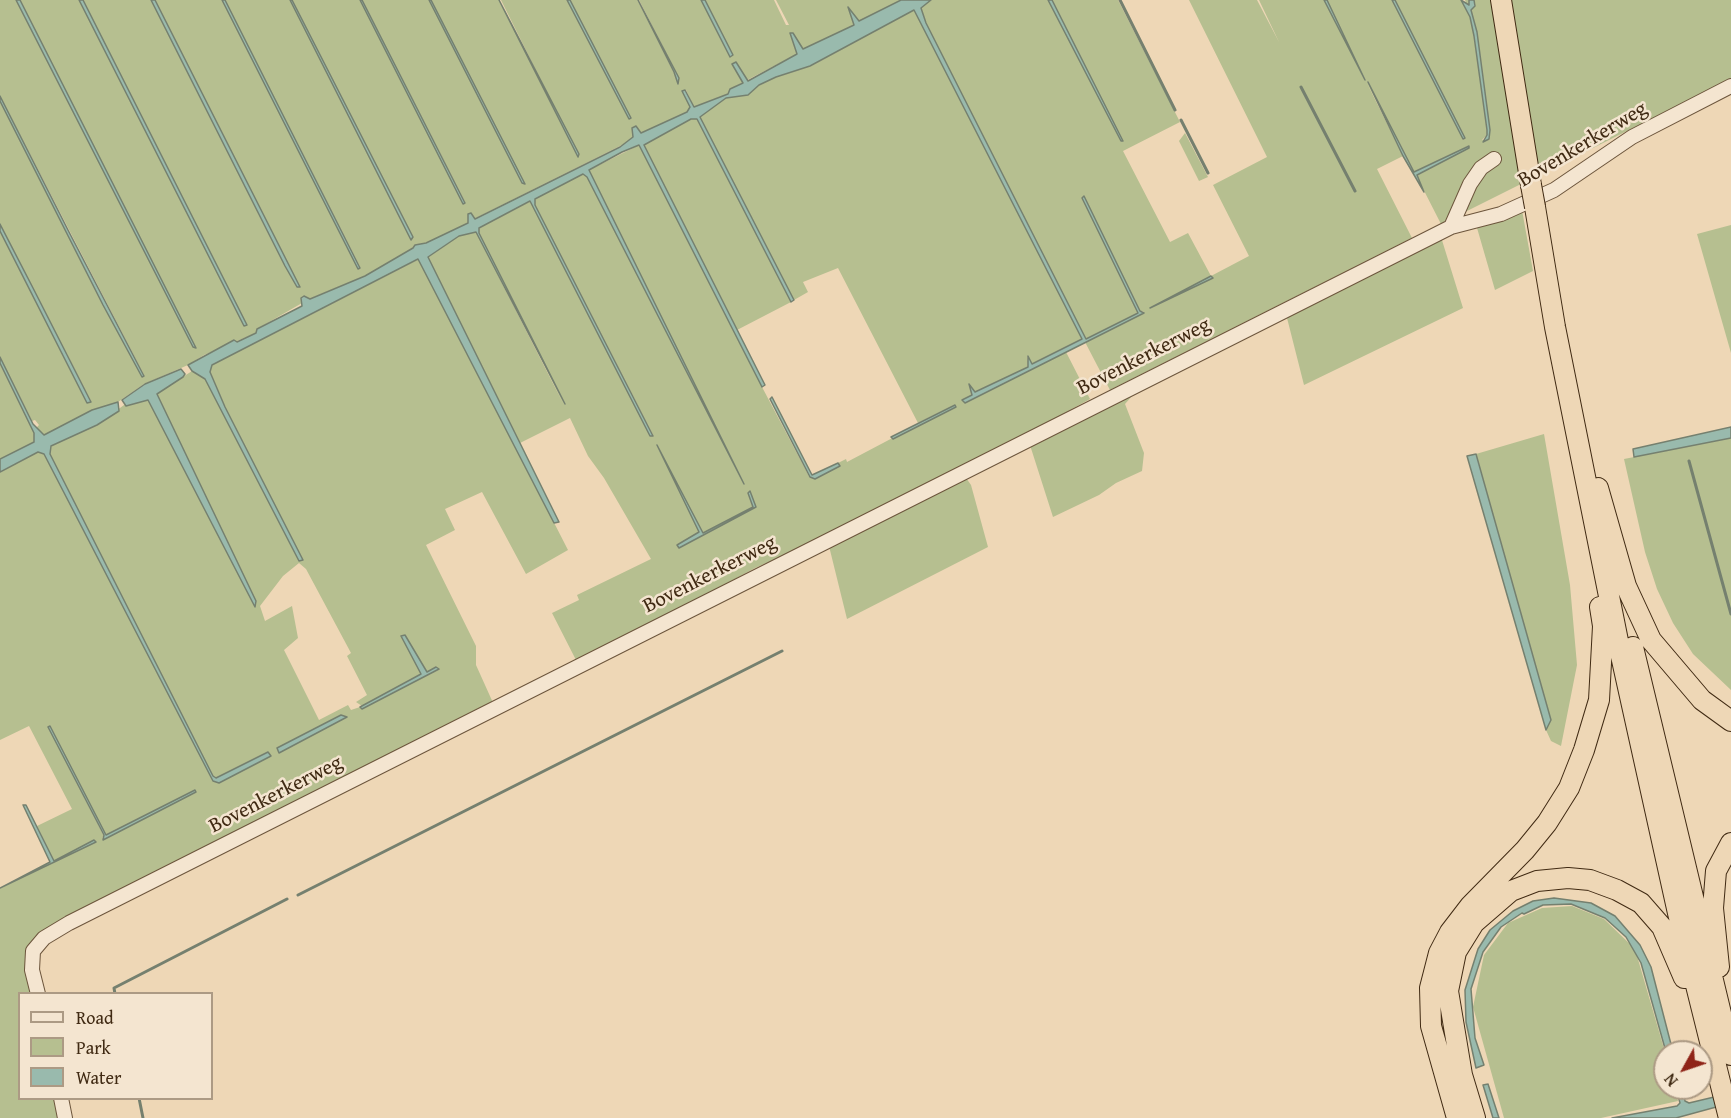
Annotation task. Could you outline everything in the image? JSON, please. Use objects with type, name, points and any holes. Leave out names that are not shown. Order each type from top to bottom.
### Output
[{"type":"highway","points":[[1501,0],[1592,486],[1678,912],[1729,1118]]},
{"type":"highway","points":[[1509,0],[1536,183]]},
{"type":"highway","points":[[1592,486],[1626,586],[1651,640],[1702,700],[1731,721]]},
{"type":"highway","points":[[1592,486],[1731,1055]]},
{"type":"highway","points":[[1457,1116],[1431,1026],[1430,988],[1439,953],[1450,932],[1470,906],[1547,824],[1569,788],[1584,750],[1599,700],[1603,626],[1592,552],[1592,486]]},
{"type":"highway","points":[[1724,1026],[1713,909],[1716,871],[1731,843]]},
{"type":"highway","points":[[1475,1118],[1462,1075],[1448,991],[1456,952],[1474,923],[1494,905],[1511,891],[1537,881],[1568,878],[1590,880],[1608,886],[1641,903],[1662,927],[1683,974],[1699,1030],[1720,1082]]},
{"type":"street","name":"Bovenkerkerweg","points":[[38,992],[32,970],[33,951],[44,938],[69,923],[1451,227],[1500,214],[1554,190],[1632,137],[1731,86]]},
{"type":"street","name":"Bovenkerkerweg","points":[[1451,227],[1470,184],[1481,168],[1494,159]]},
{"type":"street","points":[[61,1100],[65,1118]]},
{"type":"green space","points":[[0,0],[16,0],[195,348],[20,0],[79,0],[247,325],[83,0],[151,0],[285,266],[300,287],[155,0],[222,0],[358,269],[360,267],[225,0],[290,0],[411,239],[413,237],[292,0],[360,0],[463,203],[465,202],[362,0],[429,0],[524,183],[431,0],[499,0],[579,157],[501,0],[567,0],[629,119],[631,118],[570,0],[638,0],[679,83],[679,78],[639,0],[701,0],[730,57],[732,55],[705,0],[774,0],[786,25],[789,25],[776,0],[901,0],[859,22],[850,9],[854,25],[803,49],[793,33],[790,33],[797,54],[730,89],[728,94],[694,107],[686,90],[682,91],[690,107],[688,112],[474,219],[471,213],[469,223],[426,243],[415,245],[414,248],[365,276],[309,299],[257,329],[256,333],[144,384],[118,402],[92,410],[45,436],[36,428],[39,425],[35,420],[32,421],[0,357],[0,231],[87,403],[91,401],[0,224],[0,101],[103,305],[142,376],[144,375],[0,96]]},
{"type":"green space","points":[[931,0],[1048,0],[1122,141],[1052,0],[1118,0],[1180,122],[1123,151],[1170,242],[1188,233],[1211,276],[1249,256],[1213,185],[1267,157],[1189,0],[1257,0],[1279,42],[1259,0],[1324,0],[1365,80],[1327,0],[1392,0],[1463,139],[1395,0],[1461,0],[1470,17],[1474,36],[1487,130],[1487,135],[1482,140],[1489,139],[1490,130],[1477,32],[1465,0],[1731,0],[1731,79],[1441,224],[1416,175],[1469,148],[1468,146],[1414,172],[1367,83],[1403,156],[1377,169],[1412,238],[1110,390],[1085,342],[1144,311],[1140,311],[1084,196],[1082,198],[1138,313],[1086,339],[942,55],[940,58],[1083,339],[1032,364],[1027,356],[1029,367],[974,392],[970,384],[973,395],[963,400],[965,403],[1066,352],[1090,399],[1013,442],[827,536],[755,568],[662,619],[576,660],[552,613],[579,600],[577,595],[651,559],[604,478],[588,456],[570,418],[520,443],[428,257],[459,236],[476,232],[564,405],[479,233],[479,228],[531,201],[650,436],[653,435],[535,205],[534,199],[583,174],[587,177],[743,482],[591,179],[589,170],[639,145],[762,387],[809,476],[815,479],[840,466],[838,463],[846,459],[847,462],[955,405],[918,423],[838,268],[803,282],[808,292],[794,300],[700,117],[725,98],[748,95],[759,85],[776,77],[811,66]]},
{"type":"green space","points":[[691,119],[697,119],[791,302],[737,330],[644,145]]},
{"type":"green space","points":[[1185,133],[1208,177],[1199,181],[1179,141]]},
{"type":"green space","points":[[1520,199],[1533,271],[1495,290],[1475,221]]},
{"type":"green space","points":[[1731,225],[1731,353],[1697,234]]},
{"type":"green space","points":[[1441,237],[1463,308],[1304,385],[1286,314]]},
{"type":"green space","points":[[419,259],[568,550],[526,574],[482,492],[445,509],[455,530],[426,545],[476,646],[476,665],[494,705],[27,950],[25,963],[32,992],[18,992],[18,1100],[55,1100],[60,1118],[0,1118],[0,888],[96,842],[94,840],[54,861],[37,826],[72,809],[29,726],[0,740],[0,472],[38,452],[44,454],[213,781],[271,756],[268,753],[216,778],[213,776],[50,454],[51,446],[97,425],[124,405],[148,399],[255,606],[256,601],[157,394],[192,371],[205,379],[299,561],[303,560],[225,407],[210,372],[212,365]],"holes":[[[299,563],[306,569],[351,653],[347,656],[367,695],[356,702],[362,706],[421,674],[405,635],[427,672],[362,709],[360,707],[351,710],[348,705],[319,720],[284,650],[298,638],[292,606],[265,621],[260,606],[283,576]],[[50,726],[106,835],[195,790],[102,838],[104,836],[48,727]]]},
{"type":"green space","points":[[0,363],[34,433],[34,442],[0,459]]},
{"type":"green space","points":[[1130,391],[1132,396],[1125,404],[1144,453],[1142,471],[1053,517],[1029,442]]},
{"type":"green space","points":[[1544,434],[1570,585],[1577,665],[1561,746],[1551,741],[1546,730],[1551,720],[1476,454]]},
{"type":"green space","points":[[1731,438],[1731,690],[1693,654],[1673,623],[1657,589],[1645,552],[1624,459]]},
{"type":"green space","points":[[964,475],[971,485],[988,547],[847,619],[828,542]]},
{"type":"green space","points":[[1572,906],[1604,919],[1635,949],[1662,1040],[1653,1040],[1653,1100],[1678,1101],[1601,1118],[1504,1118],[1473,1007],[1484,955],[1508,923],[1542,908]]},
{"type":"water","points":[[16,0],[20,0],[196,348],[193,347]]},
{"type":"water","points":[[79,0],[83,0],[247,325],[244,326]]},
{"type":"water","points":[[151,0],[155,0],[300,287],[297,287],[285,266]]},
{"type":"water","points":[[222,0],[225,0],[360,268],[358,269]]},
{"type":"water","points":[[290,0],[413,237],[411,240]]},
{"type":"water","points":[[360,0],[362,0],[465,203],[463,204]]},
{"type":"water","points":[[429,0],[431,0],[525,184],[522,183]]},
{"type":"water","points":[[499,0],[579,154],[578,157],[573,147]]},
{"type":"water","points":[[567,0],[570,0],[631,118],[629,119]]},
{"type":"water","points":[[638,0],[679,78],[678,84],[674,72]]},
{"type":"water","points":[[701,0],[705,0],[733,55],[730,57]]},
{"type":"water","points":[[901,0],[931,0],[921,8],[926,23],[1086,339],[1138,313],[1082,198],[1084,196],[1140,311],[1144,313],[965,403],[962,400],[972,395],[969,384],[975,392],[1028,367],[1028,356],[1032,364],[1082,339],[914,10],[810,66],[776,77],[759,85],[748,95],[726,98],[700,117],[794,300],[791,302],[697,119],[691,119],[644,145],[765,385],[762,387],[639,145],[589,170],[744,484],[587,177],[583,174],[535,199],[535,205],[653,436],[650,436],[530,201],[479,228],[479,233],[565,404],[476,232],[459,236],[428,257],[559,522],[554,523],[418,259],[212,365],[210,372],[225,407],[303,560],[299,561],[205,379],[192,371],[188,365],[234,340],[237,342],[256,333],[257,329],[302,306],[301,298],[304,296],[310,299],[365,276],[415,245],[426,243],[468,223],[468,214],[471,213],[475,219],[620,147],[633,137],[632,128],[636,126],[641,133],[687,112],[690,107],[682,91],[685,90],[694,107],[728,94],[730,89],[743,83],[732,64],[736,62],[748,81],[797,54],[790,33],[793,33],[803,49],[854,25],[848,7],[859,21]]},
{"type":"water","points":[[1048,0],[1052,0],[1123,141],[1121,141]]},
{"type":"water","points":[[1324,0],[1327,0],[1365,80]]},
{"type":"water","points":[[1392,0],[1395,0],[1465,138],[1463,139]]},
{"type":"water","points":[[1461,0],[1469,5],[1469,0],[1474,0],[1475,6],[1471,10],[1477,32],[1490,130],[1489,139],[1483,142],[1487,130],[1474,36],[1470,17]]},
{"type":"water","points":[[1368,82],[1414,172],[1469,146],[1417,175],[1424,192],[1403,156]]},
{"type":"water","points":[[0,96],[144,376],[142,377],[103,305],[0,101]]},
{"type":"water","points":[[0,224],[91,402],[87,403],[0,231]]},
{"type":"water","points":[[1211,276],[1213,278],[1150,308]]},
{"type":"water","points":[[0,357],[33,424],[44,435],[92,410],[118,402],[119,411],[97,425],[51,446],[50,454],[213,776],[216,778],[268,752],[271,756],[219,783],[213,781],[44,454],[38,452],[0,472],[0,459],[34,442],[34,433],[0,363]]},
{"type":"water","points":[[181,369],[185,374],[183,377],[157,394],[256,601],[255,607],[148,400],[126,406],[122,400],[145,384]]},
{"type":"water","points":[[772,397],[812,475],[838,463],[840,466],[815,479],[810,477],[770,399]]},
{"type":"water","points":[[955,405],[956,407],[893,439],[891,437]]},
{"type":"water","points":[[1731,427],[1731,438],[1634,457],[1633,449]]},
{"type":"water","points":[[657,445],[703,533],[753,507],[748,493],[750,491],[756,507],[679,548],[677,545],[699,532]]},
{"type":"water","points":[[1476,454],[1551,720],[1546,730],[1467,456]]},
{"type":"water","points":[[405,635],[427,672],[436,667],[439,669],[362,709],[360,707],[421,674],[401,636]]},
{"type":"water","points":[[341,715],[347,717],[279,753],[277,748]]},
{"type":"water","points":[[50,726],[106,835],[195,790],[196,792],[103,840],[104,835],[48,727]]},
{"type":"water","points":[[23,805],[26,805],[54,861],[94,840],[96,842],[0,888],[50,862]]},
{"type":"water","points":[[1554,898],[1591,903],[1615,916],[1640,945],[1651,967],[1670,1040],[1663,1040],[1641,963],[1626,937],[1605,918],[1571,904],[1543,905],[1522,913],[1501,927],[1483,952],[1471,989],[1475,1038],[1484,1065],[1476,1068],[1466,1022],[1465,990],[1478,949],[1490,930],[1513,911],[1533,901]]},
{"type":"water","points":[[1488,1084],[1499,1118],[1493,1118],[1483,1085]]},
{"type":"water","points":[[1731,1093],[1731,1103],[1676,1118],[1612,1118],[1677,1106],[1679,1100],[1689,1103],[1713,1100],[1713,1097]]},
{"type":"waterway","points":[[1120,0],[1175,110]]},
{"type":"waterway","points":[[1301,87],[1355,191]]},
{"type":"waterway","points":[[1181,120],[1208,173]]},
{"type":"waterway","points":[[1689,461],[1731,614]]},
{"type":"waterway","points":[[298,895],[782,651]]},
{"type":"waterway","points":[[115,992],[114,988],[287,899]]},
{"type":"waterway","points":[[139,1100],[143,1118]]}]
